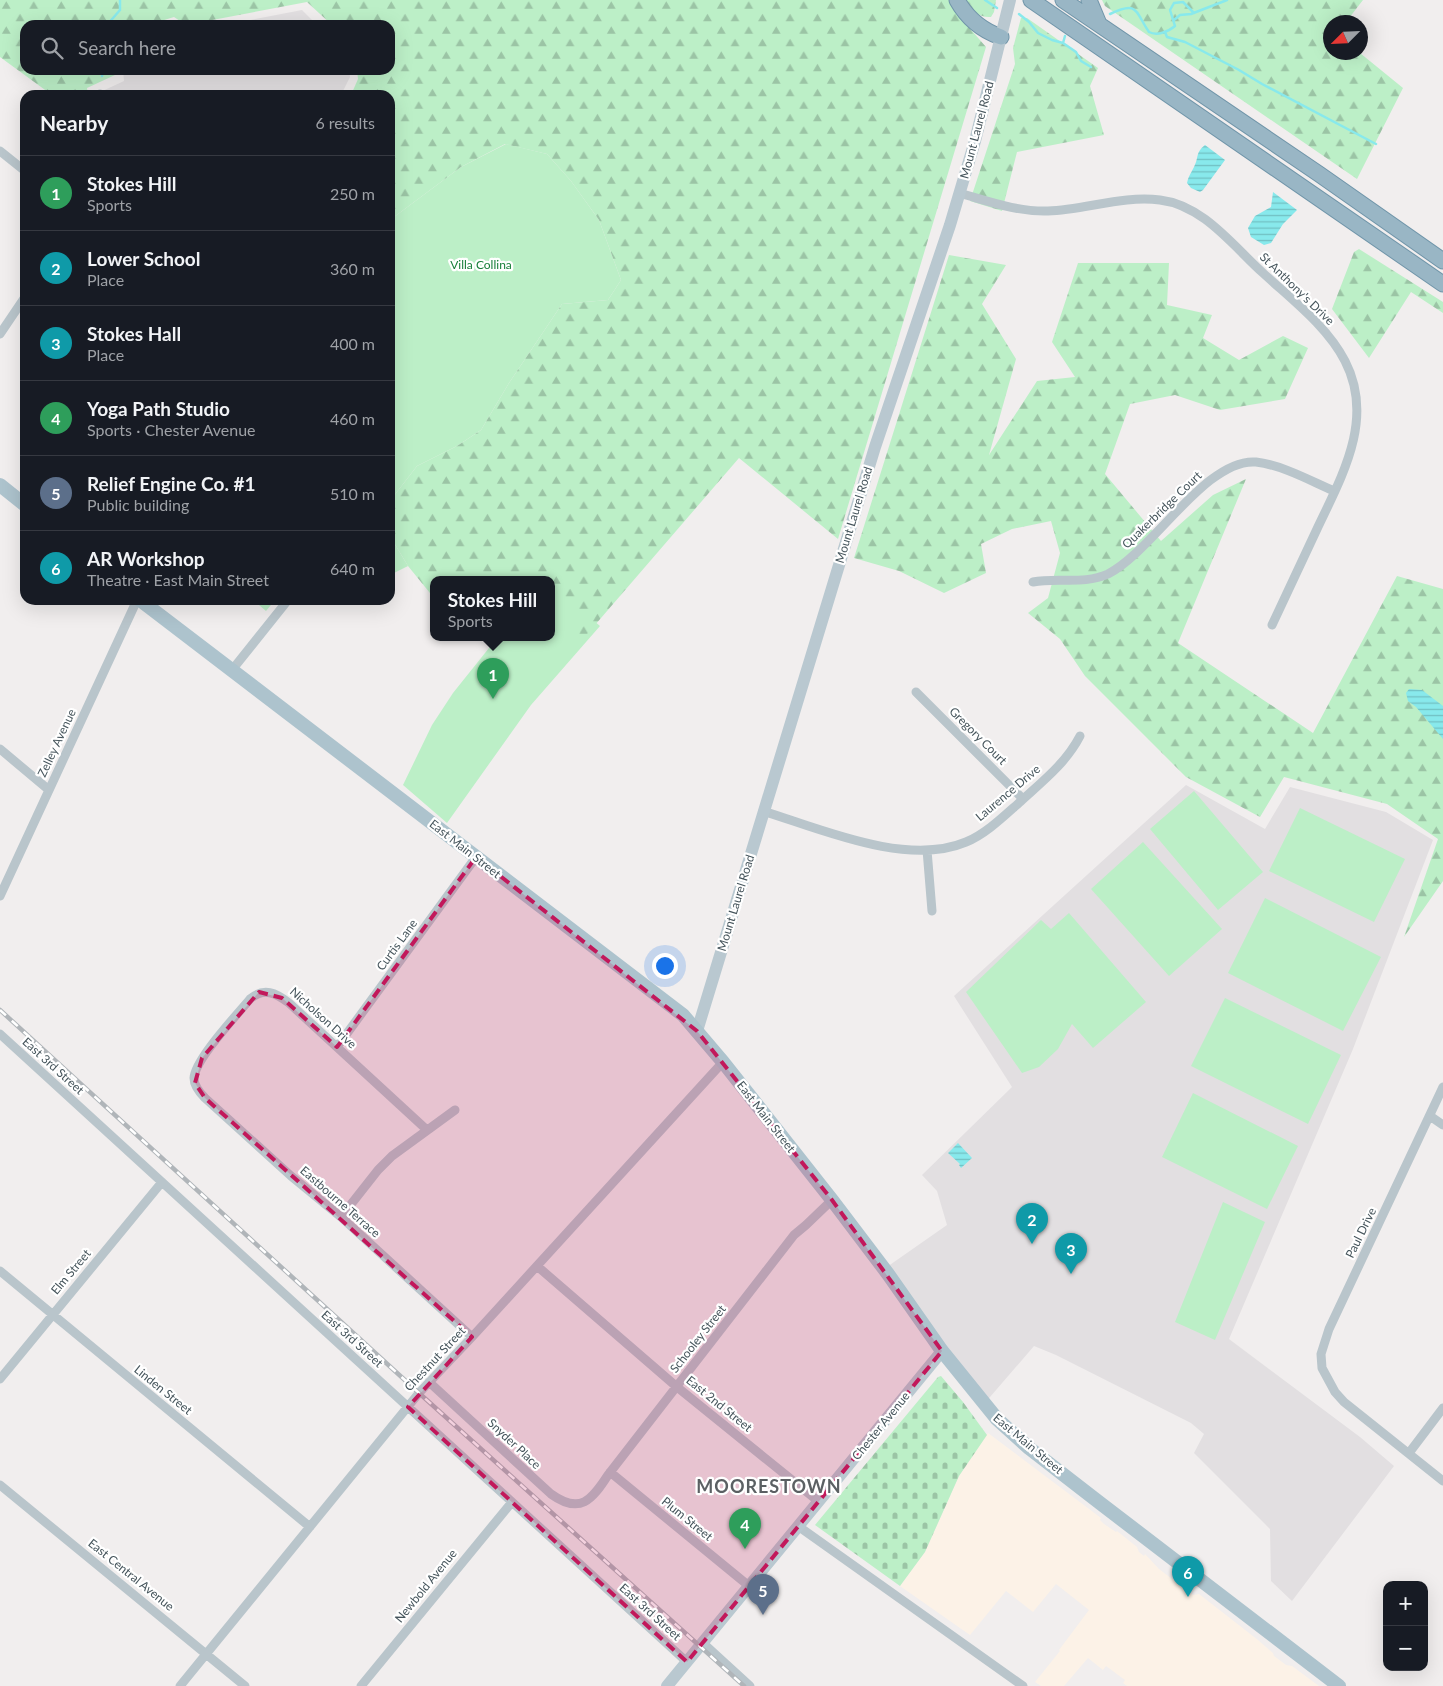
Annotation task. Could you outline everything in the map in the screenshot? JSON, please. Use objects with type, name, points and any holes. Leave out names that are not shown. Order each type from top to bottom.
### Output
[{"type":"highway","points":[[957,0],[971,20],[1001,37]]},
{"type":"highway","points":[[1031,0],[1443,284]]},
{"type":"highway","points":[[1063,0],[1312,169],[1443,261]]},
{"type":"highway","points":[[1089,0],[1099,24]]},
{"type":"main road","name":"Mount Laurel Road","points":[[697,1031],[874,447],[960,192],[975,141],[1010,0]]},
{"type":"main road","points":[[0,485],[20,501]]},
{"type":"main road","name":"East Main Street","points":[[145,605],[683,1016],[723,1062],[832,1200],[888,1274],[942,1351],[984,1404],[1016,1437],[1339,1686]]},
{"type":"main road","name":"Chester Avenue","points":[[667,1686],[942,1351]]},
{"type":"street","points":[[0,151],[20,167]]},
{"type":"street","name":"St Anthony's Drive","points":[[960,192],[1005,206],[1033,211],[1064,210],[1130,201],[1160,200],[1180,205],[1200,215],[1296,303],[1329,338],[1345,360],[1354,386],[1357,415],[1354,444],[1272,624]]},
{"type":"street","points":[[0,334],[20,304]]},
{"type":"street","name":"Quakerbridge Court","points":[[1033,582],[1041,580],[1085,580],[1107,574],[1142,548],[1158,530],[1217,476],[1237,464],[1246,462],[1265,464],[1334,491]]},
{"type":"street","name":"Zelley Avenue","points":[[0,896],[136,605]]},
{"type":"street","points":[[232,670],[284,605]]},
{"type":"street","name":"Gregory Court","points":[[916,692],[1023,799]]},
{"type":"street","name":"Laurence Drive","points":[[763,811],[884,847],[907,850],[944,848],[968,842],[1002,818],[1067,757],[1080,736]]},
{"type":"street","points":[[0,749],[49,790]]},
{"type":"street","points":[[927,850],[932,911]]},
{"type":"street","name":"Curtis Lane","points":[[337,1048],[476,857]]},
{"type":"street","name":"Nicholson Drive","points":[[194,1083],[195,1070],[202,1058],[250,999],[260,992],[271,992],[282,998],[427,1130]]},
{"type":"street","name":"East 3rd Street","points":[[0,1034],[687,1662]]},
{"type":"street","name":"Chestnut Street","points":[[180,1686],[429,1382],[723,1062]]},
{"type":"street","name":"Eastbourne Terrace","points":[[194,1083],[205,1098],[291,1176],[341,1217],[472,1337]]},
{"type":"street","name":"Paul Drive","points":[[1443,1087],[1323,1346],[1321,1354],[1322,1368],[1335,1392],[1344,1402],[1443,1481]]},
{"type":"street","points":[[341,1217],[378,1170],[392,1156],[456,1110]]},
{"type":"street","points":[[1430,1116],[1443,1125]]},
{"type":"street","name":"Elm Street","points":[[0,1379],[162,1182]]},
{"type":"street","name":"Schooley Street","points":[[590,1499],[794,1235],[832,1200]]},
{"type":"street","name":"East 2nd Street","points":[[536,1266],[677,1386],[818,1501]]},
{"type":"street","name":"Linden Street","points":[[0,1270],[310,1527]]},
{"type":"street","name":"Snyder Place","points":[[429,1382],[560,1501],[576,1505],[590,1499]]},
{"type":"street","points":[[1410,1453],[1443,1408]]},
{"type":"street","name":"Plum Street","points":[[610,1472],[748,1586]]},
{"type":"street","name":"East Central Avenue","points":[[0,1485],[245,1686]]},
{"type":"street","name":"Newbold Avenue","points":[[361,1686],[512,1502]]},
{"type":"street","points":[[798,1526],[1023,1686]]},
{"type":"street","points":[[703,1642],[750,1686]]},
{"type":"highlighted area","points":[[476,857],[697,1031],[832,1200],[942,1351],[687,1662],[408,1407],[472,1337],[205,1098],[195,1083],[202,1058],[259,992],[282,998],[337,1047]]},
{"type":"shaded area","points":[[302,10],[312,20],[251,20]]},
{"type":"shaded area","points":[[123,75],[350,75],[350,77],[344,90],[105,90],[124,81]]},
{"type":"shaded area","points":[[1186,785],[1265,829],[1290,787],[1386,812],[1433,840],[1353,1049],[1229,1339],[1360,1437],[1394,1466],[1292,1601],[1271,1581],[1270,1529],[1194,1453],[1204,1434],[1191,1423],[1056,1355],[1034,1346],[984,1404],[884,1269],[947,1225],[937,1191],[922,1175],[1012,1087],[954,996]]},
{"type":"shaded area","points":[[988,1433],[1101,1518],[1100,1520],[1104,1524],[1117,1531],[1137,1547],[1139,1552],[1144,1556],[1145,1554],[1159,1569],[1193,1595],[1199,1594],[1258,1640],[1274,1656],[1286,1665],[1292,1666],[1319,1686],[1127,1686],[1123,1683],[1125,1680],[1106,1666],[1103,1670],[1088,1658],[1064,1686],[1041,1686],[1035,1682],[1089,1610],[1056,1584],[1033,1612],[1006,1591],[970,1635],[900,1586],[925,1552],[959,1476]]},
{"type":"green space","points":[[0,0],[949,0],[986,47],[838,539],[739,458],[576,647],[582,622],[555,589],[555,576],[430,576],[430,593],[408,566],[395,544],[395,495],[417,466],[457,446],[481,430],[509,383],[562,304],[608,300],[621,280],[599,220],[571,181],[547,154],[505,144],[461,167],[395,216],[395,90],[353,90],[358,79],[358,75],[395,75],[395,20],[327,20],[307,2],[212,20],[178,20],[174,17],[164,20],[20,20],[20,72],[0,57]]},
{"type":"green space","points":[[966,0],[996,0],[994,12],[991,17],[979,15]]},
{"type":"green space","points":[[1102,0],[1363,0],[1351,15],[1323,15],[1323,60],[1368,60],[1403,88],[1357,179],[1105,6]]},
{"type":"green space","points":[[1021,18],[1027,18],[1098,68],[1090,86],[1104,135],[1017,152],[1002,211],[970,201],[1015,64],[1013,48]]},
{"type":"green space","points":[[25,75],[115,75],[87,88],[87,90],[45,90]]},
{"type":"green space","name":"Villa Collina","points":[[506,144],[547,154],[571,181],[599,220],[621,280],[608,300],[562,304],[509,383],[481,430],[457,446],[417,466],[395,495],[395,216],[461,167]]},
{"type":"green space","points":[[1359,249],[1443,302],[1443,313],[1411,292],[1369,358],[1332,309],[1354,252]]},
{"type":"green space","points":[[949,255],[1006,265],[982,304],[1016,359],[989,455],[1037,381],[1075,377],[1052,342],[1078,263],[1169,263],[1167,305],[1212,315],[1203,338],[1239,360],[1283,336],[1308,348],[1285,399],[1220,410],[1175,395],[1130,404],[1105,474],[1161,541],[1213,495],[1246,479],[1178,643],[1313,733],[1397,576],[1443,589],[1443,881],[1404,937],[1438,839],[1387,804],[1284,777],[1260,817],[1186,777],[1085,676],[1060,639],[1028,613],[1048,598],[1060,553],[1051,521],[1012,529],[981,544],[986,573],[944,593],[899,571],[854,558]]},
{"type":"green space","points":[[395,544],[408,566],[395,572]]},
{"type":"green space","points":[[555,588],[600,626],[531,705],[447,823],[403,785],[432,725],[453,693],[495,641],[555,641]]},
{"type":"green space","points":[[259,605],[271,605],[266,611]]},
{"type":"green space","points":[[1194,791],[1263,872],[1218,910],[1150,829]]},
{"type":"green space","points":[[1300,808],[1405,859],[1374,922],[1269,871]]},
{"type":"green space","points":[[1143,842],[1222,929],[1169,976],[1091,889]]},
{"type":"green space","points":[[1265,898],[1381,957],[1343,1031],[1228,973]]},
{"type":"green space","points":[[1069,913],[1146,1002],[1093,1048],[1072,1024],[1058,1049],[1039,1067],[1022,1073],[966,992],[1041,920],[1051,929]]},
{"type":"green space","points":[[1225,998],[1341,1055],[1308,1124],[1191,1066]]},
{"type":"green space","points":[[1193,1093],[1298,1146],[1267,1209],[1162,1157]]},
{"type":"green space","points":[[1223,1202],[1265,1222],[1215,1340],[1175,1322]]},
{"type":"green space","points":[[941,1376],[987,1435],[959,1476],[925,1552],[900,1586],[815,1525],[938,1377]]},
{"type":"water","points":[[1205,145],[1225,160],[1200,192],[1191,188],[1187,183],[1198,153]]},
{"type":"water","points":[[1273,192],[1297,210],[1283,224],[1271,243],[1264,245],[1251,237],[1248,228],[1255,216],[1271,207]]},
{"type":"water","points":[[1409,689],[1422,690],[1443,706],[1443,739],[1416,707],[1408,701],[1406,693]]},
{"type":"water","points":[[958,1143],[972,1158],[961,1168],[960,1164],[948,1153]]},
{"type":"waterway","points":[[111,20],[120,10],[120,0]]},
{"type":"waterway","points":[[985,0],[997,8]]},
{"type":"waterway","points":[[1174,20],[1180,15],[1191,14],[1227,0]]},
{"type":"waterway","points":[[1110,14],[1131,8],[1135,10],[1149,32],[1155,34],[1166,32],[1175,26],[1170,10],[1174,3],[1183,2],[1194,13]]},
{"type":"waterway","points":[[1019,14],[1038,33],[1063,43],[1076,52],[1081,61],[1091,67]]},
{"type":"waterway","points":[[1165,32],[1167,37],[1185,42],[1376,144]]},
{"type":"waterway","points":[[1063,43],[1065,36]]},
{"type":"railway","points":[[0,1010],[419,1393],[744,1686]]},
{"type":"place","name":"Stokes Hill","points":[[493,699]]},
{"type":"place","name":"Lower School","points":[[1032,1244]]},
{"type":"place","name":"Stokes Hall","points":[[1071,1274]]},
{"type":"place","name":"Yoga Path Studio","points":[[745,1549]]},
{"type":"place","name":"AR Workshop","points":[[1188,1597]]},
{"type":"place","name":"Relief Engine Co. #1","points":[[763,1615]]},
{"type":"district","name":"MOORESTOWN","points":[[769,1487]]}]
